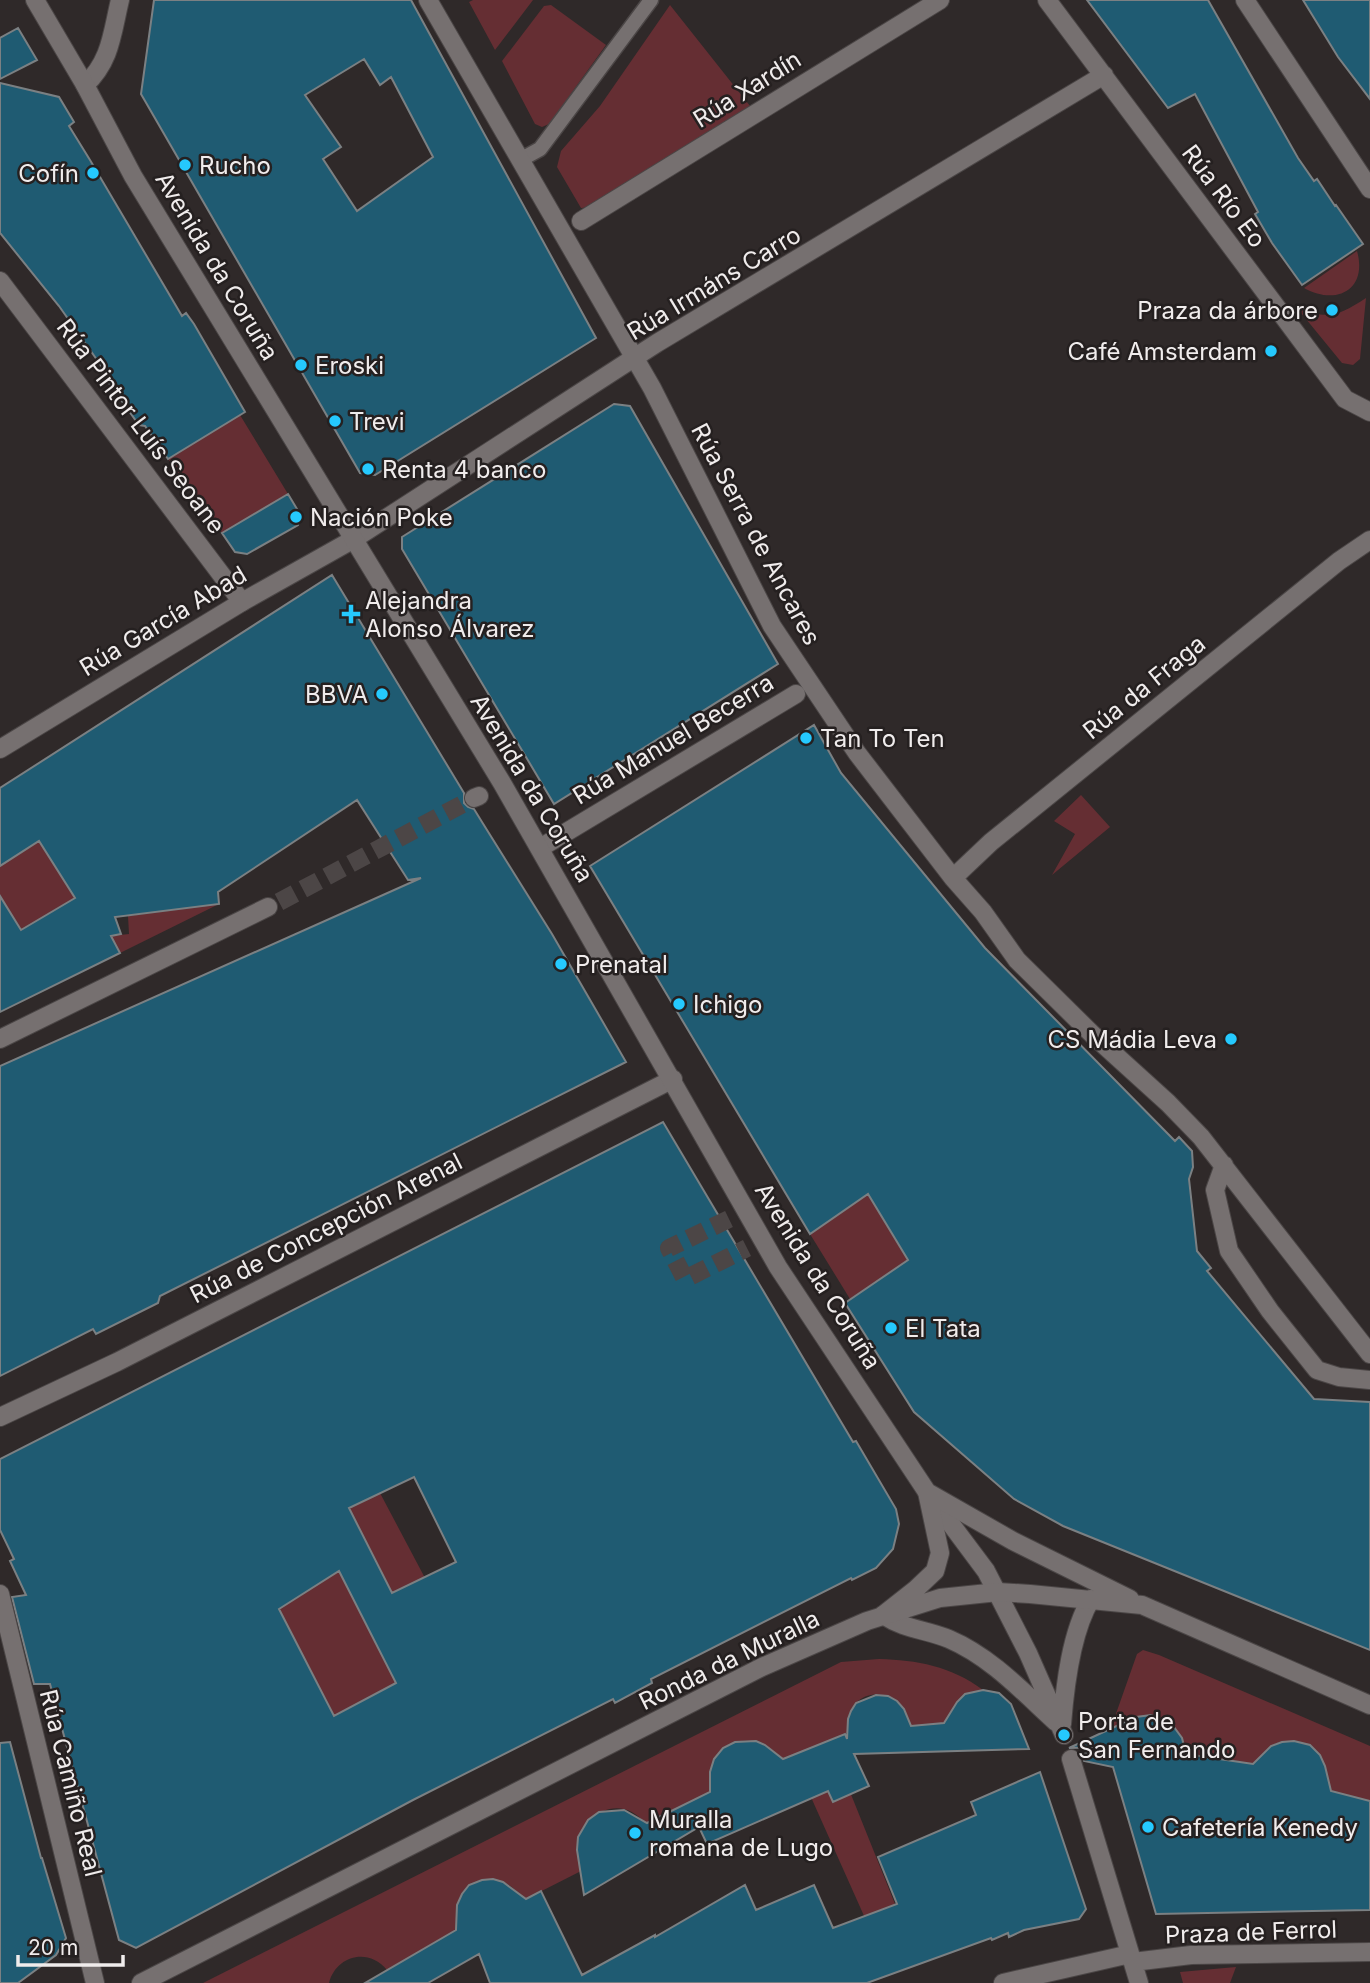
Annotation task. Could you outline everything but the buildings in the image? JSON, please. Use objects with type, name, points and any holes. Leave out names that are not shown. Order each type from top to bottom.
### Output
[{"type":"street","name":"Avenida da Coruña","points":[[35,0],[85,85],[133,176],[540,848],[778,1267],[927,1492],[986,1571],[1063,1731]]},
{"type":"street","points":[[85,85],[98,73],[107,54],[120,0]]},
{"type":"street","name":"Rúa Serra de Ancares","points":[[428,0],[652,388],[772,626],[857,753],[953,878],[984,912],[1017,960],[1093,1035],[1168,1102],[1224,1165],[1370,1354]]},
{"type":"street","name":"Rúa Xardín","points":[[581,221],[940,0]]},
{"type":"street","name":"Rúa Río Eo","points":[[1047,0],[1345,399],[1370,412]]},
{"type":"street","points":[[1245,0],[1370,189]]},
{"type":"street","name":"Rúa Irmáns Carro","points":[[354,539],[657,343],[1104,75]]},
{"type":"street","name":"Rúa Pintor Luís Seoane","points":[[0,281],[242,602]]},
{"type":"street","name":"Rúa García Abad","points":[[0,749],[242,602],[354,539]]},
{"type":"street","name":"Rúa da Fraga","points":[[953,878],[991,842],[1328,570],[1370,540]]},
{"type":"street","name":"Rúa Manuel Becerra","points":[[540,848],[796,694]]},
{"type":"street","points":[[0,1039],[268,907]]},
{"type":"street","name":"Rúa de Concepción Arenal","points":[[0,1417],[117,1362],[673,1079]]},
{"type":"street","points":[[1224,1165],[1215,1190],[1229,1251],[1263,1301],[1317,1370],[1339,1377],[1370,1380]]},
{"type":"street","points":[[927,1492],[1013,1541],[1142,1605]]},
{"type":"street","points":[[927,1492],[940,1553],[935,1571],[883,1615],[899,1625],[948,1638],[983,1657],[1063,1731]]},
{"type":"street","name":"Ronda da Muralla","points":[[141,1983],[762,1667],[883,1615],[940,1598],[998,1592],[1142,1605],[1370,1704]]},
{"type":"street","name":"Rúa Camiño Real","points":[[0,1594],[96,1983]]},
{"type":"street","points":[[1063,1731],[1071,1659],[1082,1613],[1091,1599]]},
{"type":"street","points":[[1071,1759],[1139,1983]]},
{"type":"street","name":"Praza de Ferrol","points":[[1003,1983],[1132,1958],[1370,1952]]},
{"type":"lane","points":[[520,160],[540,149],[651,0]]},
{"type":"shaded area","points":[[533,0],[495,50],[469,2]]},
{"type":"shaded area","points":[[551,5],[606,45],[549,124],[542,127],[535,124],[502,61],[544,6]]},
{"type":"shaded area","points":[[670,5],[754,111],[593,207],[581,208],[557,167],[561,151],[600,106]]},
{"type":"shaded area","points":[[1357,251],[1358,276],[1347,291],[1327,295],[1304,288]]},
{"type":"shaded area","points":[[1366,298],[1360,359],[1353,365],[1342,363],[1297,308],[1317,314],[1333,314]]},
{"type":"shaded area","points":[[240,415],[288,494],[222,533],[168,459]]},
{"type":"shaded area","points":[[1081,795],[1110,827],[1052,875],[1075,834],[1054,821]]},
{"type":"shaded area","points":[[39,841],[85,892],[52,911],[26,938],[0,897],[0,866]]},
{"type":"shaded area","points":[[219,904],[120,953],[111,936],[129,934],[128,916]]},
{"type":"shaded area","points":[[884,1183],[893,1235],[908,1260],[850,1299],[810,1234]]},
{"type":"shaded area","points":[[380,1493],[425,1578],[429,1666],[347,1740],[279,1609],[302,1595],[315,1524],[411,1631],[349,1508]]},
{"type":"shaded area","points":[[1143,1650],[1370,1746],[1370,1801],[1327,1790],[1324,1764],[1315,1751],[1301,1742],[1275,1744],[1256,1765],[1186,1754],[1172,1726],[1151,1716],[1128,1721],[1106,1742],[1137,1654]]},
{"type":"shaded area","points":[[879,1659],[933,1666],[959,1675],[983,1690],[965,1694],[949,1723],[909,1726],[901,1707],[894,1700],[876,1694],[866,1696],[851,1710],[847,1733],[780,1761],[766,1746],[757,1742],[738,1741],[730,1744],[713,1762],[713,1791],[645,1824],[634,1813],[621,1809],[608,1809],[596,1815],[580,1837],[579,1852],[583,1870],[522,1901],[506,1883],[492,1880],[469,1885],[457,1905],[459,1929],[387,1970],[379,1963],[362,1957],[345,1961],[338,1966],[329,1983],[203,1983],[841,1662]]},
{"type":"shaded area","points":[[842,1772],[895,1904],[923,1962],[890,1974],[806,1786]]},
{"type":"shaded area","points":[[1236,1967],[1230,1983],[1183,1983],[1180,1972]]},
{"type":"tunnel","points":[[279,902],[474,798]]},
{"type":"tunnel","points":[[729,1219],[669,1248],[685,1279],[747,1248]]},
{"type":"place","name":"Rucho","points":[[185,165]]},
{"type":"place","name":"Cofín","points":[[93,173]]},
{"type":"place","name":"Praza da árbore","points":[[1332,310]]},
{"type":"place","name":"Café Amsterdam","points":[[1271,351]]},
{"type":"place","name":"Eroski","points":[[301,365]]},
{"type":"place","name":"Trevi","points":[[335,421]]},
{"type":"place","name":"Renta 4 banco","points":[[368,469]]},
{"type":"place","name":"Nación Poke","points":[[296,517]]},
{"type":"place","name":"Alejandra Alonso Álvarez","points":[[351,614]]},
{"type":"place","name":"BBVA","points":[[382,694]]},
{"type":"place","name":"Tan To Ten","points":[[806,738]]},
{"type":"place","name":"Prenatal","points":[[561,964]]},
{"type":"place","name":"Ichigo","points":[[679,1004]]},
{"type":"place","name":"CS Mádia Leva","points":[[1231,1039]]},
{"type":"place","name":"El Tata","points":[[891,1328]]},
{"type":"place","name":"Porta de San Fernando","points":[[1064,1735]]},
{"type":"place","name":"Cafetería Kenedy","points":[[1148,1827]]},
{"type":"place","name":"Muralla romana de Lugo","points":[[635,1833]]}]
